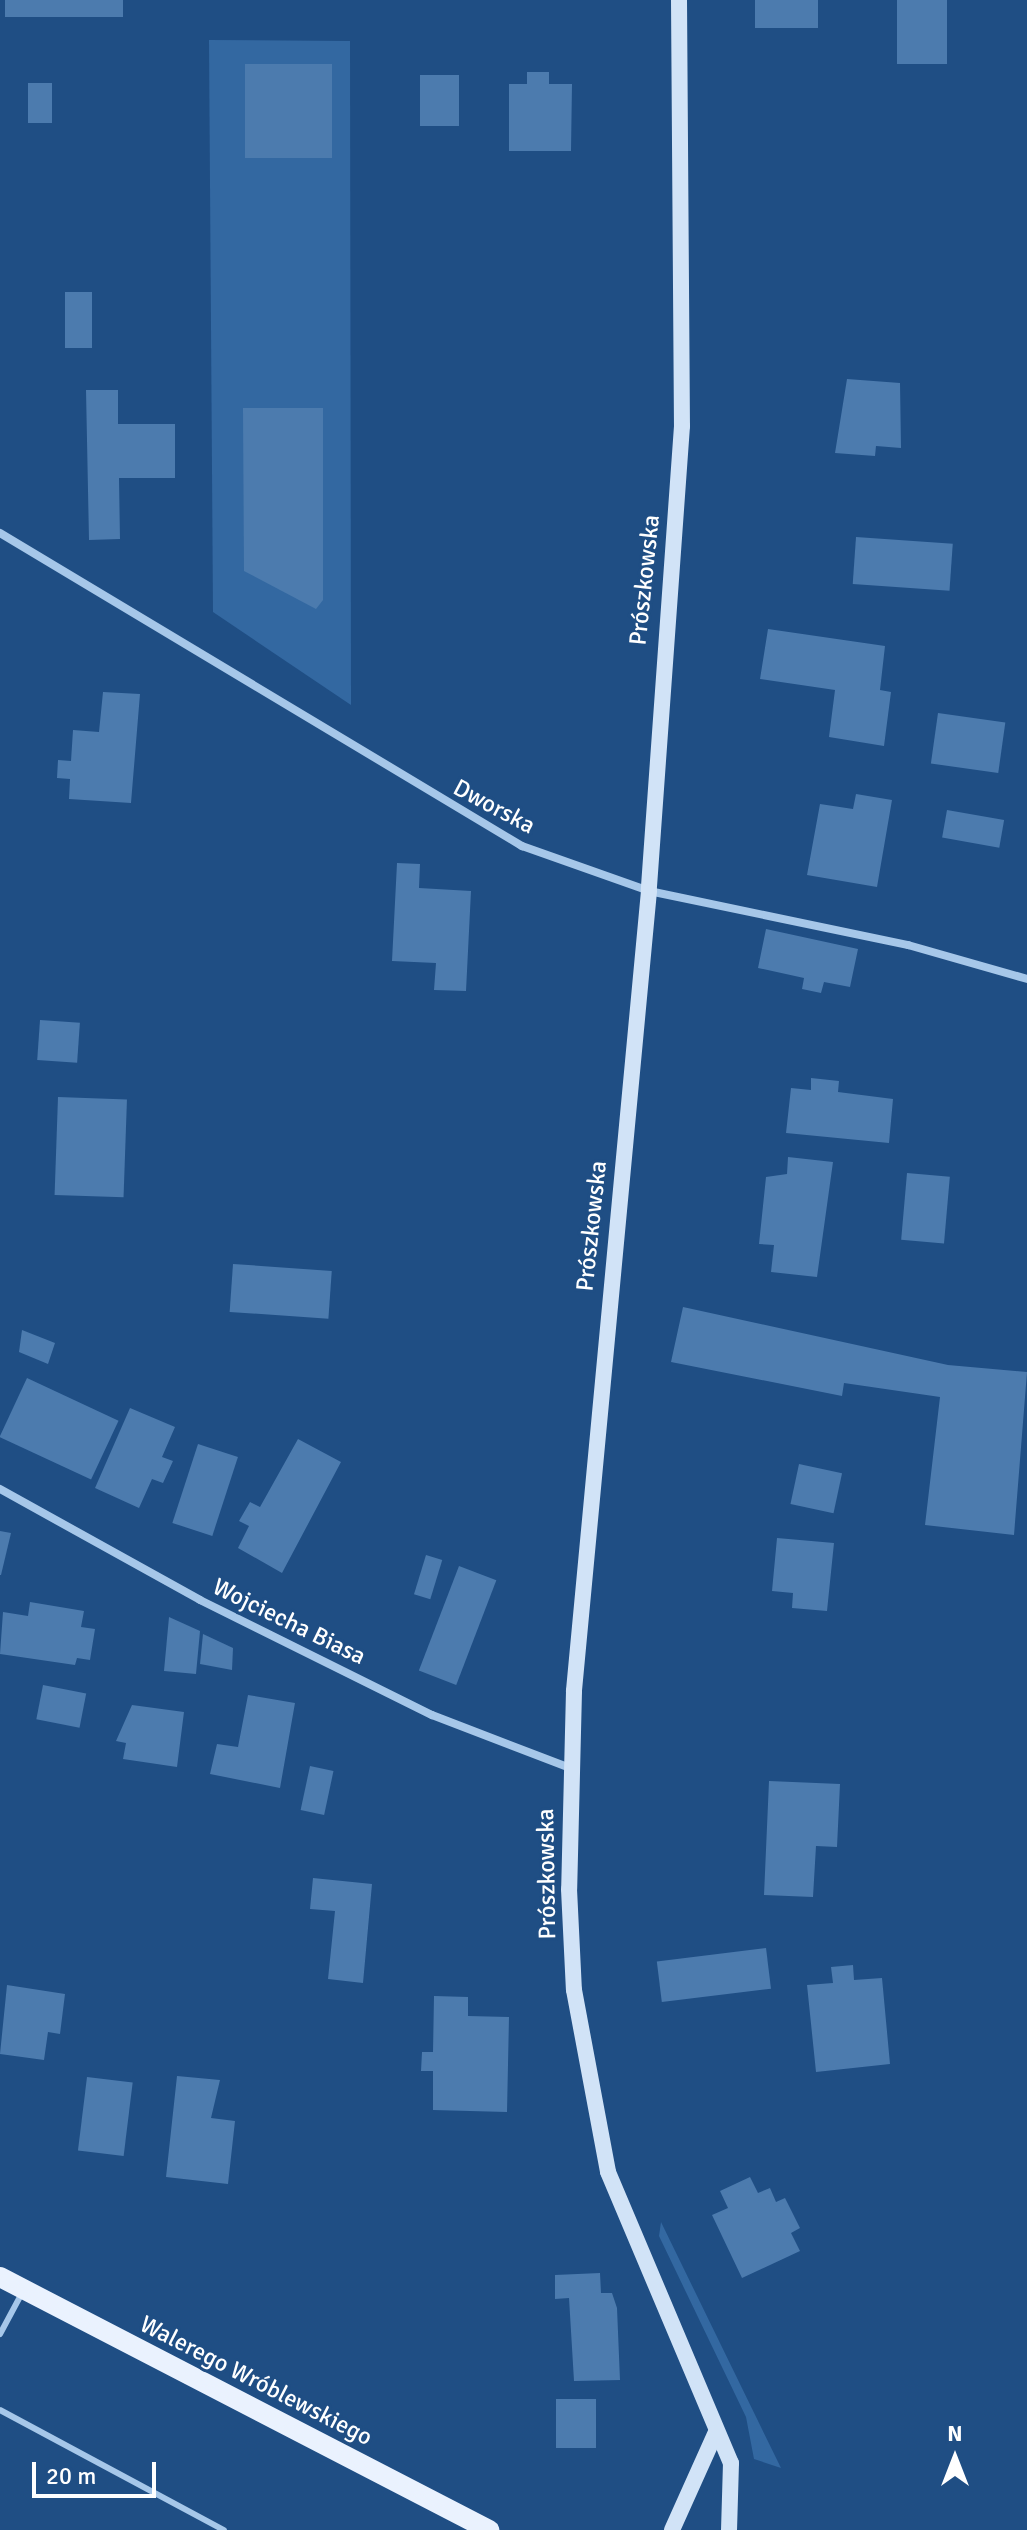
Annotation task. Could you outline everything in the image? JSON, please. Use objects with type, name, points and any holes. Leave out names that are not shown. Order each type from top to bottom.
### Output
[{"type":"main road","name":"Prószkowska","points":[[679,0],[686,327],[649,891],[570,1768],[574,1990],[608,2172],[716,2432],[734,2485],[729,2530]]},
{"type":"main road","name":"Walerego Wróblewskiego","points":[[0,2277],[489,2530]]},
{"type":"main road","points":[[672,2530],[716,2432]]},
{"type":"street","name":"Dworska","points":[[0,533],[458,811],[522,846],[649,891],[908,945],[1027,979]]},
{"type":"street","name":"Wojciecha Biasa","points":[[0,1489],[200,1600],[419,1708],[570,1768]]},
{"type":"lane","points":[[0,2334],[23,2289]]},
{"type":"lane","points":[[0,2410],[224,2530]]},
{"type":"shaded area","points":[[209,40],[350,41],[351,705],[213,612]]},
{"type":"shaded area","points":[[661,2222],[781,2468],[754,2459],[746,2417],[659,2236]]},
{"type":"building","points":[[5,0],[123,0],[123,17],[5,17]]},
{"type":"building","points":[[755,0],[818,0],[818,28],[755,28]]},
{"type":"building","points":[[897,0],[947,0],[947,64],[897,64]]},
{"type":"building","points":[[245,64],[332,64],[332,158],[245,158]]},
{"type":"building","points":[[527,72],[549,72],[549,84],[572,84],[571,151],[509,151],[509,84],[527,84]]},
{"type":"building","points":[[420,75],[459,75],[459,126],[420,126]]},
{"type":"building","points":[[28,83],[52,83],[52,123],[28,123]]},
{"type":"building","points":[[65,292],[92,292],[92,348],[65,348]]},
{"type":"building","points":[[847,379],[900,383],[901,448],[876,446],[875,456],[835,453]]},
{"type":"building","points":[[86,390],[118,390],[118,424],[175,424],[175,478],[119,478],[120,539],[89,540]]},
{"type":"building","points":[[243,408],[323,408],[323,600],[316,609],[244,571]]},
{"type":"building","points":[[856,537],[953,544],[949,591],[853,584]]},
{"type":"building","points":[[768,629],[885,646],[880,690],[891,692],[884,746],[829,737],[835,690],[760,679]]},
{"type":"building","points":[[103,692],[140,694],[131,803],[69,799],[70,779],[57,778],[58,760],[71,761],[73,730],[99,732]]},
{"type":"building","points":[[938,713],[1005,722],[998,773],[931,764]]},
{"type":"building","points":[[856,794],[892,800],[877,887],[807,875],[820,804],[853,809]]},
{"type":"building","points":[[947,810],[1004,820],[999,848],[942,838]]},
{"type":"building","points":[[397,863],[420,864],[419,888],[471,891],[466,991],[434,990],[436,963],[392,961]]},
{"type":"building","points":[[766,929],[858,949],[850,987],[824,982],[821,993],[802,989],[804,978],[758,968]]},
{"type":"building","points":[[40,1020],[80,1023],[77,1063],[37,1060]]},
{"type":"building","points":[[811,1078],[839,1081],[838,1092],[893,1099],[889,1143],[786,1133],[791,1088],[811,1090]]},
{"type":"building","points":[[58,1097],[127,1099],[124,1197],[55,1195]]},
{"type":"building","points":[[788,1157],[833,1162],[817,1277],[771,1272],[774,1245],[759,1244],[766,1177],[787,1174]]},
{"type":"building","points":[[907,1173],[950,1177],[944,1243],[901,1240]]},
{"type":"building","points":[[233,1264],[332,1271],[328,1319],[230,1312]]},
{"type":"building","points":[[683,1307],[948,1365],[1027,1372],[1014,1535],[925,1525],[940,1397],[844,1383],[842,1396],[671,1362]]},
{"type":"building","points":[[22,1330],[55,1343],[48,1364],[19,1352]]},
{"type":"building","points":[[27,1378],[119,1421],[91,1480],[0,1437]]},
{"type":"building","points":[[130,1408],[175,1427],[162,1457],[173,1461],[163,1483],[152,1479],[139,1508],[95,1488]]},
{"type":"building","points":[[298,1439],[341,1462],[282,1573],[238,1548],[249,1526],[239,1521],[250,1502],[260,1507]]},
{"type":"building","points":[[198,1444],[238,1457],[212,1536],[172,1523]]},
{"type":"building","points":[[799,1464],[842,1473],[834,1513],[790,1504]]},
{"type":"building","points":[[0,1531],[11,1533],[1,1575],[0,1575]]},
{"type":"building","points":[[777,1538],[834,1543],[827,1611],[792,1608],[793,1593],[772,1591]]},
{"type":"building","points":[[426,1555],[442,1560],[430,1599],[414,1594]]},
{"type":"building","points":[[459,1566],[496,1580],[456,1685],[419,1671]]},
{"type":"building","points":[[30,1602],[84,1611],[81,1627],[95,1629],[90,1660],[77,1658],[75,1665],[0,1654],[3,1612],[28,1616]]},
{"type":"building","points":[[169,1617],[200,1631],[196,1674],[164,1671]]},
{"type":"building","points":[[203,1634],[233,1648],[232,1670],[200,1664]]},
{"type":"building","points":[[43,1685],[86,1693],[80,1728],[36,1719]]},
{"type":"building","points":[[248,1695],[295,1703],[280,1788],[210,1774],[217,1744],[238,1747]]},
{"type":"building","points":[[132,1705],[184,1712],[177,1767],[123,1759],[126,1743],[116,1741]]},
{"type":"building","points":[[310,1766],[333,1771],[324,1815],[301,1810]]},
{"type":"building","points":[[769,1781],[840,1784],[837,1847],[816,1846],[813,1897],[764,1895]]},
{"type":"building","points":[[313,1878],[372,1884],[363,1983],[328,1979],[335,1911],[310,1909]]},
{"type":"building","points":[[766,1948],[771,1989],[662,2002],[657,1961]]},
{"type":"building","points":[[853,1965],[854,1980],[882,1978],[890,2064],[816,2072],[807,1985],[833,1983],[831,1967]]},
{"type":"building","points":[[7,1985],[65,1994],[60,2034],[48,2032],[44,2060],[0,2054]]},
{"type":"building","points":[[434,1996],[468,1997],[468,2016],[509,2017],[507,2112],[433,2110],[433,2071],[421,2071],[422,2052],[433,2052]]},
{"type":"building","points":[[177,2076],[220,2080],[211,2118],[235,2121],[228,2184],[166,2177]]},
{"type":"building","points":[[87,2077],[133,2083],[124,2156],[78,2150]]},
{"type":"building","points":[[750,2177],[758,2193],[770,2188],[776,2202],[785,2198],[800,2228],[791,2233],[800,2251],[742,2278],[712,2215],[728,2208],[720,2191]]},
{"type":"building","points":[[600,2273],[601,2293],[612,2293],[617,2308],[620,2380],[574,2381],[569,2298],[555,2299],[555,2275]]},
{"type":"building","points":[[556,2399],[596,2399],[596,2448],[556,2448]]}]
